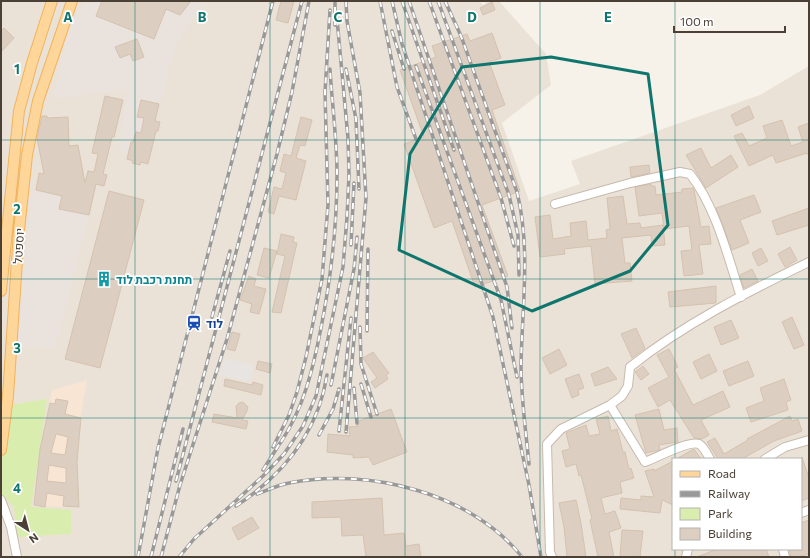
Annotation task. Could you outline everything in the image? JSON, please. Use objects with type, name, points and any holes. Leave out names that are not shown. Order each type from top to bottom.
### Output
[{"type":"main road","name":"יוספטל","points":[[1,291],[19,111],[52,1]]},
{"type":"main road","name":"יוספטל","points":[[1,450],[8,396],[14,298],[27,155],[38,101],[72,1]]},
{"type":"street","points":[[555,204],[659,176],[680,172],[690,174],[699,185],[719,232],[741,297]]},
{"type":"street","points":[[552,557],[550,552],[547,444],[561,429],[610,405],[622,396],[628,386],[630,367],[651,351],[690,324],[809,262]]},
{"type":"street","points":[[610,405],[645,462],[690,444],[698,444],[705,450],[709,458]]},
{"type":"street","points":[[767,458],[785,447],[809,440]]},
{"type":"street","points":[[1,500],[17,557]]},
{"type":"highlighted area","points":[[551,57],[648,74],[668,225],[630,271],[532,311],[399,250],[410,154],[462,67]]},
{"type":"shaded area","name":"לוד","points":[[1,1],[479,1],[483,5],[489,1],[499,1],[546,54],[551,85],[502,123],[529,201],[580,184],[571,161],[760,95],[809,66],[809,557],[1,557]]},
{"type":"shaded area","points":[[85,1],[205,1],[177,43],[143,164],[118,150],[127,90],[53,99],[68,29]]},
{"type":"shaded area","points":[[31,190],[93,197],[56,347],[17,348]]},
{"type":"shaded area","points":[[225,358],[254,366],[250,382],[219,375]]},
{"type":"shaded area","points":[[87,380],[65,507],[33,506],[41,449],[52,390]]},
{"type":"green space","points":[[47,399],[31,507],[71,510],[71,534],[17,537],[14,507],[1,494],[1,465],[10,405]]},
{"type":"building","points":[[102,1],[191,1],[180,15],[166,9],[154,39],[96,16]]},
{"type":"building","points":[[281,1],[294,1],[288,23],[276,20]]},
{"type":"building","points":[[492,2],[495,10],[483,15],[480,8]]},
{"type":"building","points":[[4,28],[14,38],[1,52],[1,31]]},
{"type":"building","points":[[492,33],[501,58],[489,62],[505,105],[492,110],[520,191],[482,205],[508,276],[475,287],[452,221],[434,228],[404,144],[424,137],[400,70],[436,57],[432,46],[467,34],[470,41]]},
{"type":"building","points":[[137,39],[144,57],[133,61],[130,54],[120,58],[115,47]]},
{"type":"building","points":[[105,96],[123,100],[103,174],[107,175],[104,186],[96,184],[89,215],[59,209],[62,196],[36,190],[39,173],[44,174],[37,138],[42,116],[47,116],[47,118],[68,117],[69,146],[78,145],[85,183],[88,171],[94,172],[98,154],[92,153]]},
{"type":"building","points":[[141,100],[159,104],[155,121],[160,122],[158,131],[156,131],[148,164],[141,162],[140,165],[132,163],[133,161],[127,159],[131,142],[133,142],[136,132],[141,133],[144,118],[137,117]]},
{"type":"building","points":[[749,106],[754,118],[736,126],[731,115]]},
{"type":"building","points":[[301,117],[312,120],[305,146],[300,145],[296,158],[306,161],[296,200],[279,196],[274,214],[268,212],[274,187],[282,189],[286,173],[280,171],[284,154],[291,156]]},
{"type":"building","points":[[782,120],[791,146],[803,142],[798,127],[809,123],[809,156],[807,153],[776,163],[773,155],[749,166],[734,136],[742,133],[749,146],[767,138],[763,126]]},
{"type":"building","points":[[701,148],[711,168],[731,155],[738,167],[706,188],[686,155]]},
{"type":"building","points":[[649,165],[650,173],[631,177],[630,167]]},
{"type":"building","points":[[651,184],[651,186],[655,186],[656,195],[682,192],[682,189],[693,188],[701,227],[709,226],[711,244],[699,245],[703,274],[684,276],[681,251],[692,250],[689,226],[664,229],[662,213],[639,216],[635,187]]},
{"type":"building","name":"תחנת רכבת לוד","points":[[109,191],[144,200],[100,368],[65,359]]},
{"type":"building","points":[[754,195],[761,212],[740,220],[749,243],[732,250],[716,208]]},
{"type":"building","points":[[623,196],[627,224],[640,223],[641,228],[663,225],[665,245],[652,246],[651,235],[622,238],[625,263],[630,263],[632,281],[595,284],[591,246],[564,249],[565,254],[540,257],[535,217],[550,215],[553,239],[571,236],[570,223],[586,221],[588,240],[607,238],[606,230],[610,229],[607,198]]},
{"type":"building","points":[[809,208],[809,225],[777,235],[772,221]]},
{"type":"building","points":[[281,234],[294,237],[293,242],[297,243],[281,313],[272,312],[285,256],[277,254]]},
{"type":"building","points":[[790,247],[797,260],[785,267],[778,254]]},
{"type":"building","points":[[264,248],[277,251],[269,278],[257,275]]},
{"type":"building","points":[[761,248],[768,261],[758,266],[752,253]]},
{"type":"building","points":[[752,269],[758,281],[744,288],[740,275]]},
{"type":"building","points":[[249,276],[256,279],[254,286],[266,289],[259,314],[250,312],[252,304],[240,300]]},
{"type":"building","points":[[716,286],[716,303],[670,307],[668,292]]},
{"type":"building","points":[[792,317],[804,345],[794,349],[782,322]]},
{"type":"building","points":[[731,320],[739,338],[721,345],[714,327]]},
{"type":"building","points":[[636,328],[645,348],[632,358],[621,334]]},
{"type":"building","points":[[232,332],[240,334],[235,351],[227,349]]},
{"type":"building","points":[[559,349],[567,365],[550,374],[542,358]]},
{"type":"building","points":[[669,349],[678,367],[674,369],[693,405],[723,391],[730,407],[701,420],[709,435],[702,439],[694,438],[670,400],[658,407],[648,388],[669,377],[657,355]]},
{"type":"building","points":[[373,352],[389,373],[386,375],[388,379],[375,388],[371,382],[377,378],[363,358]]},
{"type":"building","points":[[709,354],[717,371],[701,379],[693,362]]},
{"type":"building","points":[[258,361],[272,364],[270,373],[256,369]]},
{"type":"building","points":[[748,361],[754,376],[729,386],[723,371]]},
{"type":"building","points":[[643,366],[649,374],[641,380],[635,372]]},
{"type":"building","points":[[608,367],[617,379],[595,386],[591,374]]},
{"type":"building","points":[[579,374],[584,388],[578,390],[579,395],[572,398],[565,379]]},
{"type":"building","points":[[225,379],[252,385],[253,382],[263,385],[261,395],[224,386]]},
{"type":"building","points":[[784,379],[791,400],[786,402],[788,410],[751,422],[746,408],[764,401],[760,388]]},
{"type":"building","points":[[56,399],[68,401],[65,414],[81,418],[77,462],[79,507],[63,506],[64,496],[47,493],[45,507],[34,505],[40,449],[50,403],[55,404]],"holes":[[[56,434],[68,437],[65,455],[51,453]],[[49,465],[66,468],[66,483],[47,481]]]},
{"type":"building","points":[[243,402],[248,407],[242,420],[248,421],[246,429],[212,422],[214,414],[237,418],[236,406]]},
{"type":"building","points":[[391,409],[407,452],[373,465],[369,457],[353,458],[353,455],[327,452],[328,434],[350,436],[349,427],[358,426],[356,422]]},
{"type":"building","points":[[659,409],[664,430],[677,428],[678,442],[659,445],[660,450],[646,453],[635,415]]},
{"type":"building","points":[[608,416],[611,431],[617,429],[623,452],[625,452],[629,469],[631,468],[634,478],[620,482],[622,493],[601,498],[605,514],[615,511],[621,528],[609,532],[614,557],[598,557],[590,520],[592,519],[581,475],[579,476],[576,464],[566,467],[562,451],[570,449],[566,433],[586,425],[589,436],[600,434],[596,419]]},
{"type":"building","points":[[790,416],[792,421],[798,419],[802,431],[774,441],[744,458],[716,458],[717,457],[707,442],[715,438],[724,454],[748,440],[747,439]]},
{"type":"building","points":[[694,449],[700,458],[678,458]]},
{"type":"building","points":[[802,457],[809,478],[809,498],[802,501],[802,458]]},
{"type":"building","points":[[672,462],[672,505],[662,500],[660,513],[620,509],[621,498],[641,500],[641,496],[654,497],[645,471],[654,469],[654,471]]},
{"type":"building","points":[[382,498],[384,535],[404,533],[406,546],[419,544],[421,557],[366,557],[363,535],[342,536],[341,517],[312,518],[312,502]]},
{"type":"building","points":[[576,500],[586,557],[567,557],[564,527],[559,503]]},
{"type":"building","points":[[252,517],[259,528],[238,540],[232,528]]},
{"type":"building","points":[[809,520],[809,554],[791,557],[789,550],[802,550],[802,523]]},
{"type":"building","points":[[622,530],[643,531],[640,557],[620,557]]},
{"type":"building","points":[[714,550],[766,550],[769,557],[697,557]]},
{"type":"railway","points":[[138,557],[158,448],[273,1]]},
{"type":"railway","points":[[176,481],[302,1]]},
{"type":"railway","points":[[161,557],[180,485],[227,339],[277,154],[292,92],[309,1]]},
{"type":"railway","points":[[335,1],[335,25]]},
{"type":"railway","points":[[346,1],[347,21],[360,93],[366,198],[346,432]]},
{"type":"railway","points":[[380,1],[397,87],[416,139]]},
{"type":"railway","points":[[392,1],[402,44],[493,317],[529,485],[541,557]]},
{"type":"railway","points":[[402,1],[454,150]]},
{"type":"railway","points":[[409,1],[507,287],[512,328]]},
{"type":"railway","points":[[429,1],[501,198],[514,246]]},
{"type":"railway","points":[[438,1],[509,195],[518,235],[519,275]]},
{"type":"railway","points":[[445,1],[461,36],[517,192],[521,213],[525,256],[521,377],[529,464]]},
{"type":"railway","points":[[273,447],[289,415],[297,392],[306,357],[322,279],[328,205],[325,92],[330,10]]},
{"type":"railway","points":[[179,557],[194,539],[263,476],[284,454],[303,426],[316,396],[343,267],[347,217],[349,175],[348,138],[337,19]]},
{"type":"railway","points":[[392,31],[404,69]]},
{"type":"railway","points":[[416,66],[501,300],[517,377]]},
{"type":"railway","points":[[281,442],[296,415],[307,387],[315,358],[328,290],[335,233],[337,175],[330,69]]},
{"type":"railway","points":[[346,69],[356,119],[359,189]]},
{"type":"railway","points":[[351,245],[354,183]]},
{"type":"railway","points":[[331,385],[354,269],[357,237]]},
{"type":"railway","points":[[367,331],[368,249]]},
{"type":"railway","points":[[212,317],[230,251]]},
{"type":"railway","points":[[339,431],[351,318]]},
{"type":"railway","points":[[360,327],[361,364],[377,414]]},
{"type":"railway","points":[[236,506],[269,480],[296,450],[316,415],[327,375]]},
{"type":"railway","points":[[361,384],[371,417]]},
{"type":"railway","points":[[354,388],[357,423]]},
{"type":"railway","points":[[319,435],[333,409],[339,389]]},
{"type":"railway","points":[[151,557],[183,429]]},
{"type":"railway","points":[[263,470],[280,443]]},
{"type":"railway","points":[[257,494],[285,484],[319,479],[351,479],[384,483],[416,490],[447,501],[475,516],[501,535],[522,557]]},
{"type":"place","name":"תחנת רכבת לוד","points":[[104,279]]},
{"type":"place","name":"לוד","points":[[194,323]]}]
